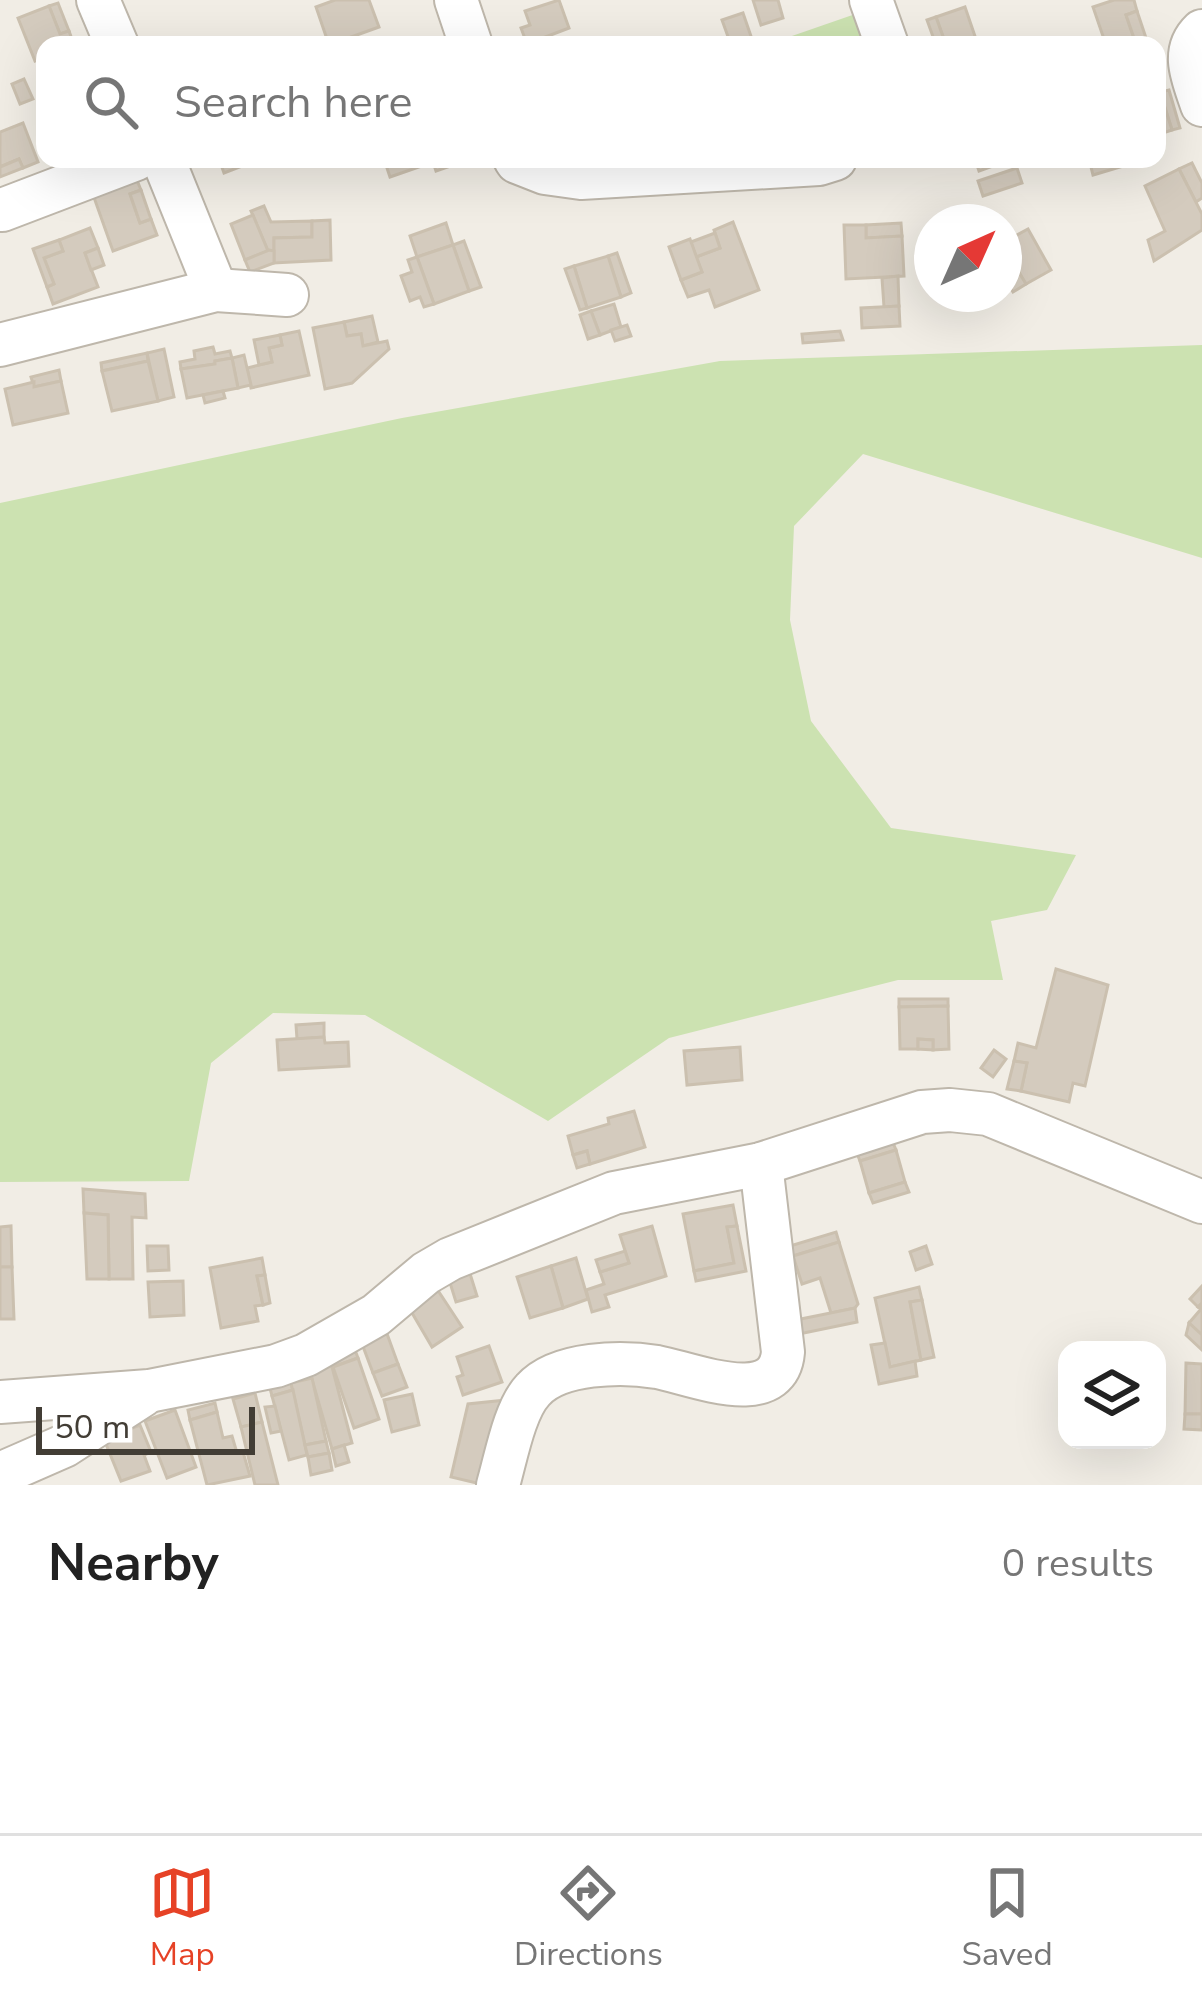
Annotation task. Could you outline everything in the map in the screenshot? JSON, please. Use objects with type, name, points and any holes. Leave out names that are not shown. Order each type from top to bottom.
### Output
[{"type":"street","points":[[98,0],[113,36]]},
{"type":"street","points":[[456,0],[468,36]]},
{"type":"street","points":[[872,0],[884,36]]},
{"type":"street","points":[[1202,31],[1189,50],[1202,105]]},
{"type":"street","points":[[2,210],[112,168]]},
{"type":"street","points":[[167,168],[217,290]]},
{"type":"street","points":[[533,168],[581,178],[751,168]]},
{"type":"street","points":[[0,345],[217,290],[287,295]]},
{"type":"street","points":[[0,1402],[149,1391],[260,1370],[306,1355],[376,1316],[426,1273],[451,1259],[614,1193],[761,1165],[922,1112],[988,1114],[1202,1202]]},
{"type":"street","points":[[497,1485],[524,1401],[552,1376],[588,1365],[652,1366],[715,1382],[748,1384],[771,1380],[782,1367],[761,1165]]},
{"type":"street","points":[[0,1474],[64,1447],[149,1391]]},
{"type":"green space","points":[[864,11],[871,36],[792,36]]},
{"type":"green space","points":[[1202,345],[1202,558],[863,454],[794,526],[790,620],[811,721],[891,828],[1076,855],[1047,910],[991,921],[1003,980],[898,980],[669,1038],[548,1121],[365,1015],[273,1013],[211,1063],[189,1181],[0,1182],[0,503],[402,418],[720,361]]},
{"type":"building","points":[[335,0],[369,0],[379,27],[354,36],[326,36],[316,7]]},
{"type":"building","points":[[559,0],[569,28],[548,36],[524,36],[521,28],[530,25],[525,11]]},
{"type":"building","points":[[753,0],[778,0],[783,18],[761,25]]},
{"type":"building","points":[[1134,0],[1137,11],[1126,15],[1133,36],[1103,36],[1093,7]]},
{"type":"building","points":[[58,3],[69,31],[60,34],[49,6]]},
{"type":"building","points":[[49,6],[60,34],[69,31],[71,36],[36,36],[35,61],[18,18]]},
{"type":"building","points":[[965,7],[975,36],[943,36],[936,17]]},
{"type":"building","points":[[1137,11],[1145,36],[1133,36],[1126,15]]},
{"type":"building","points":[[743,13],[751,36],[728,36],[722,20]]},
{"type":"building","points":[[936,17],[943,36],[933,36],[927,20]]},
{"type":"building","points":[[24,79],[33,99],[20,104],[12,84]]},
{"type":"building","points":[[1169,90],[1180,128],[1172,130]]},
{"type":"building","points":[[23,123],[36,163],[23,168],[19,159],[0,167],[0,132]]},
{"type":"building","points":[[19,159],[23,168],[0,177],[0,167]]},
{"type":"building","points":[[1192,163],[1202,183],[1202,198],[1196,202],[1179,169]]},
{"type":"building","points":[[387,168],[416,168],[390,177]]},
{"type":"building","points":[[1017,168],[1022,183],[983,196],[978,181]]},
{"type":"building","points":[[1179,169],[1202,214],[1202,230],[1154,261],[1148,240],[1165,231],[1145,186]]},
{"type":"building","points":[[134,173],[141,190],[130,194],[140,223],[151,219],[157,235],[113,251],[91,189]]},
{"type":"building","points":[[141,190],[151,219],[140,223],[130,194]]},
{"type":"building","points":[[264,206],[271,222],[312,221],[312,237],[274,238],[274,251],[268,251],[251,211]]},
{"type":"building","points":[[253,215],[268,251],[245,260],[231,224]]},
{"type":"building","points":[[330,220],[331,260],[274,263],[274,238],[312,237],[312,221]]},
{"type":"building","points":[[733,222],[759,290],[715,307],[709,290],[688,297],[681,280],[702,272],[696,257],[720,248],[714,230]]},
{"type":"building","points":[[446,223],[453,245],[417,257],[410,236]]},
{"type":"building","points":[[901,223],[902,236],[866,238],[866,225]]},
{"type":"building","points":[[844,225],[866,225],[866,238],[902,236],[904,276],[846,279]]},
{"type":"building","points":[[90,228],[98,248],[85,253],[98,287],[53,304],[47,287],[54,284],[44,258],[63,251],[59,240]]},
{"type":"building","points":[[1028,229],[1051,270],[1026,284],[1022,277],[1022,232]]},
{"type":"building","points":[[715,233],[720,248],[696,257],[691,242]]},
{"type":"building","points":[[690,239],[702,272],[681,280],[669,247]]},
{"type":"building","points":[[59,240],[63,251],[44,258],[54,284],[47,287],[33,249]]},
{"type":"building","points":[[464,241],[481,287],[469,291],[453,245]]},
{"type":"building","points":[[453,245],[469,291],[434,304],[417,257]]},
{"type":"building","points":[[98,248],[104,265],[91,270],[85,253]]},
{"type":"building","points":[[274,251],[274,263],[250,272],[245,260]]},
{"type":"building","points":[[617,253],[631,293],[621,297],[608,256]]},
{"type":"building","points":[[608,256],[621,297],[587,308],[574,266]]},
{"type":"building","points":[[417,257],[434,304],[424,307],[420,297],[410,301],[401,276],[412,272],[408,260]]},
{"type":"building","points":[[574,266],[587,308],[580,310],[565,269]]},
{"type":"building","points":[[898,276],[899,306],[884,307],[882,278]]},
{"type":"building","points":[[614,304],[621,327],[600,335],[591,311]]},
{"type":"building","points":[[899,306],[900,326],[862,328],[861,308]]},
{"type":"building","points":[[591,311],[600,335],[588,339],[580,315]]},
{"type":"building","points":[[372,316],[378,342],[363,346],[361,334],[347,336],[344,322]]},
{"type":"building","points":[[344,322],[347,336],[361,334],[363,346],[387,341],[389,349],[352,383],[325,389],[313,328]]},
{"type":"building","points":[[627,325],[631,336],[615,341],[611,330]]},
{"type":"building","points":[[299,331],[309,375],[251,388],[247,368],[272,362],[269,348],[282,345],[280,335]]},
{"type":"building","points":[[840,331],[843,340],[803,343],[802,334]]},
{"type":"building","points":[[280,335],[282,345],[269,348],[272,362],[259,365],[254,340]]},
{"type":"building","points":[[213,347],[215,354],[230,351],[232,358],[181,369],[180,362],[195,359],[194,351]]},
{"type":"building","points":[[164,349],[174,397],[158,401],[147,353]]},
{"type":"building","points":[[147,353],[148,361],[102,371],[101,363]]},
{"type":"building","points":[[244,355],[251,385],[238,388],[232,358]]},
{"type":"building","points":[[232,358],[238,388],[187,398],[181,369]]},
{"type":"building","points":[[148,361],[158,401],[112,411],[102,371]]},
{"type":"building","points":[[59,370],[61,381],[34,387],[31,377]]},
{"type":"building","points":[[61,381],[68,413],[13,425],[5,389]]},
{"type":"building","points":[[223,391],[225,398],[205,403],[203,395]]},
{"type":"building","points":[[1056,969],[1108,985],[1085,1086],[1073,1083],[1069,1102],[1021,1091],[1027,1063],[1014,1061],[1018,1043],[1036,1048]]},
{"type":"building","points":[[899,999],[948,999],[948,1006],[899,1007]]},
{"type":"building","points":[[948,1006],[949,1049],[933,1050],[933,1040],[918,1039],[918,1049],[900,1049],[899,1007]]},
{"type":"building","points":[[324,1023],[324,1037],[297,1039],[296,1025]]},
{"type":"building","points":[[324,1037],[325,1043],[348,1042],[349,1066],[279,1070],[277,1040]]},
{"type":"building","points":[[918,1039],[933,1040],[933,1050],[918,1049]]},
{"type":"building","points":[[740,1047],[742,1080],[687,1085],[684,1051]]},
{"type":"building","points":[[994,1050],[1006,1059],[993,1077],[981,1068]]},
{"type":"building","points":[[1014,1061],[1027,1063],[1021,1091],[1007,1089]]},
{"type":"building","points":[[634,1111],[645,1147],[590,1164],[587,1151],[573,1155],[568,1136]]},
{"type":"building","points":[[892,1140],[896,1150],[860,1161],[856,1151]]},
{"type":"building","points":[[896,1150],[905,1182],[869,1193],[860,1161]]},
{"type":"building","points":[[587,1151],[590,1164],[577,1168],[573,1155]]},
{"type":"building","points":[[905,1182],[909,1192],[873,1203],[869,1193]]},
{"type":"building","points":[[83,1189],[145,1194],[146,1218],[132,1217],[133,1279],[109,1279],[108,1215],[84,1213]]},
{"type":"building","points":[[733,1205],[737,1226],[727,1227],[734,1263],[694,1271],[683,1214]]},
{"type":"building","points":[[84,1213],[108,1215],[109,1279],[87,1279]]},
{"type":"building","points":[[11,1226],[12,1267],[0,1267],[0,1227]]},
{"type":"building","points":[[652,1226],[666,1276],[605,1295],[609,1307],[592,1312],[586,1290],[604,1284],[600,1272],[629,1263],[620,1235]]},
{"type":"building","points":[[737,1226],[746,1271],[696,1281],[694,1271],[734,1263],[727,1227]]},
{"type":"building","points":[[836,1232],[839,1242],[793,1256],[790,1246]]},
{"type":"building","points":[[839,1242],[858,1304],[831,1313],[820,1278],[802,1284],[793,1256]]},
{"type":"building","points":[[147,1246],[168,1246],[169,1270],[148,1271]]},
{"type":"building","points":[[926,1246],[932,1264],[916,1270],[910,1252]]},
{"type":"building","points":[[625,1251],[629,1263],[600,1272],[596,1260]]},
{"type":"building","points":[[262,1258],[265,1275],[257,1276],[263,1305],[255,1306],[258,1321],[221,1328],[210,1268]]},
{"type":"building","points":[[576,1258],[588,1299],[563,1308],[551,1266]]},
{"type":"building","points":[[467,1264],[477,1296],[456,1302],[446,1270]]},
{"type":"building","points":[[551,1266],[563,1308],[530,1318],[517,1277]]},
{"type":"building","points":[[0,1267],[12,1267],[14,1319],[0,1319]]},
{"type":"building","points":[[265,1275],[270,1303],[263,1305],[257,1276]]},
{"type":"building","points":[[183,1281],[184,1315],[150,1317],[148,1282]]},
{"type":"building","points":[[1202,1286],[1202,1303],[1198,1307],[1190,1299]]},
{"type":"building","points":[[919,1287],[922,1300],[910,1302],[921,1360],[890,1367],[875,1298]]},
{"type":"building","points":[[437,1289],[462,1327],[432,1347],[408,1306]]},
{"type":"building","points":[[922,1300],[934,1357],[921,1360],[910,1302]]},
{"type":"building","points":[[1202,1303],[1202,1335],[1189,1323]]},
{"type":"building","points":[[855,1308],[857,1322],[799,1334],[796,1320]]},
{"type":"building","points":[[1189,1323],[1202,1335],[1202,1350],[1186,1335]]},
{"type":"building","points":[[386,1331],[398,1364],[373,1373],[361,1341]]},
{"type":"building","points":[[349,1334],[358,1358],[333,1367],[327,1350]]},
{"type":"building","points":[[885,1343],[890,1367],[915,1361],[917,1376],[879,1384],[871,1345]]},
{"type":"building","points":[[489,1346],[502,1382],[463,1395],[457,1357]]},
{"type":"building","points":[[358,1358],[379,1419],[354,1428],[333,1367]]},
{"type":"building","points":[[331,1363],[352,1443],[332,1449],[309,1369]]},
{"type":"building","points":[[1186,1363],[1202,1364],[1202,1414],[1185,1414]]},
{"type":"building","points":[[398,1364],[407,1387],[382,1396],[373,1373]]},
{"type":"building","points":[[288,1371],[293,1390],[272,1396],[267,1377]]},
{"type":"building","points":[[312,1378],[326,1441],[305,1445],[291,1383]]},
{"type":"building","points":[[293,1390],[307,1455],[289,1460],[272,1396]]},
{"type":"building","points":[[255,1393],[262,1422],[241,1427],[233,1399]]},
{"type":"building","points":[[412,1394],[419,1425],[392,1432],[384,1400]]},
{"type":"building","points":[[506,1400],[485,1485],[451,1477],[468,1404]]},
{"type":"building","points":[[215,1403],[217,1412],[190,1420],[188,1410]]},
{"type":"building","points":[[275,1406],[281,1431],[271,1433],[265,1407]]},
{"type":"building","points":[[175,1410],[196,1467],[167,1478],[145,1421]]},
{"type":"building","points":[[217,1412],[223,1438],[232,1436],[250,1476],[207,1485],[190,1420]]},
{"type":"building","points":[[1185,1414],[1202,1414],[1202,1430],[1184,1429]]},
{"type":"building","points":[[262,1422],[278,1485],[255,1485],[241,1427]]},
{"type":"building","points":[[140,1425],[151,1452],[144,1455],[150,1471],[121,1481],[104,1439]]},
{"type":"building","points":[[326,1441],[329,1453],[308,1457],[305,1445]]},
{"type":"building","points":[[344,1445],[349,1462],[336,1466],[332,1449]]},
{"type":"building","points":[[329,1453],[332,1470],[311,1475],[308,1457]]}]
